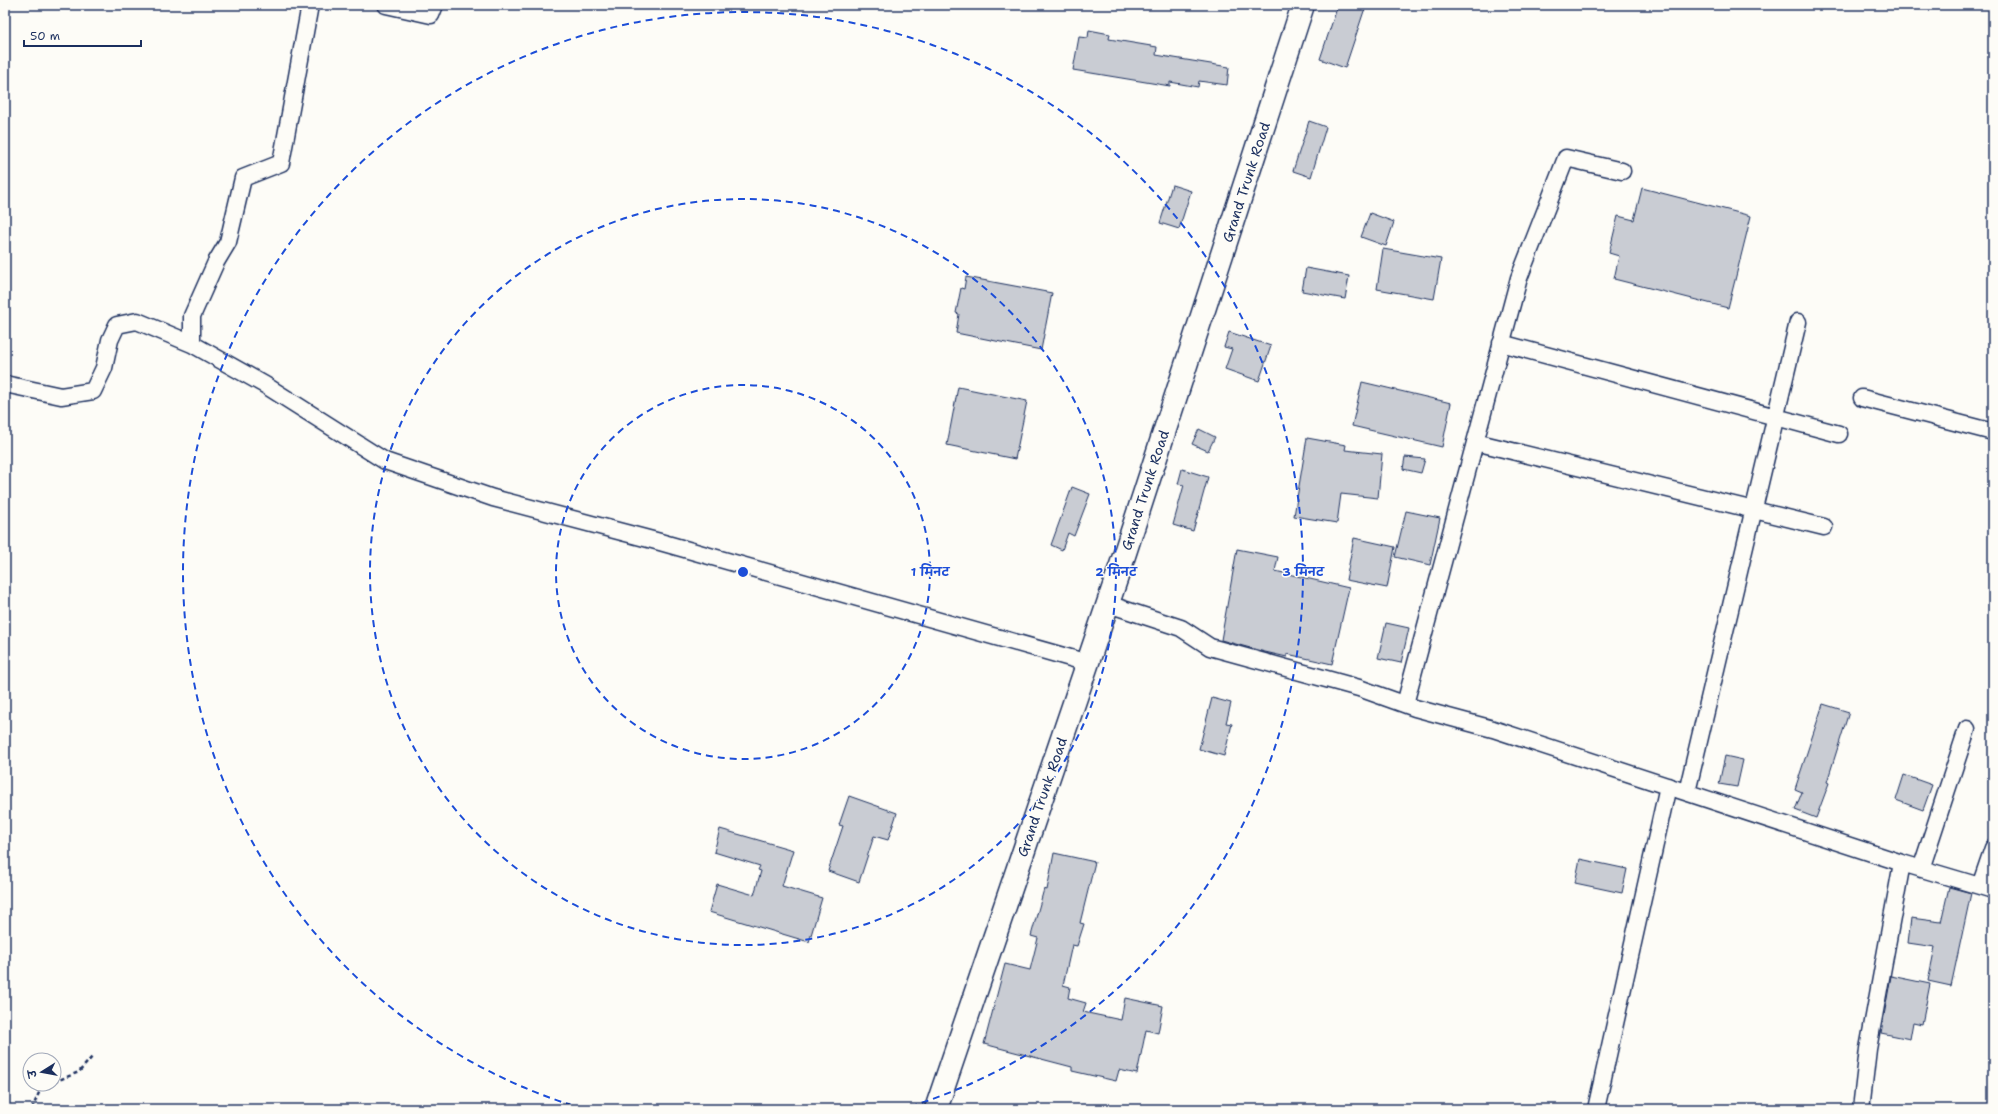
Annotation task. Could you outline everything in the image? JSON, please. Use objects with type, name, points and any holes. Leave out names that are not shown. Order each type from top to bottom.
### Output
[{"type":"highway","name":"Grand Trunk Road","points":[[936,1109],[1108,604],[1303,5]]},
{"type":"street","points":[[192,344],[192,316],[216,262],[228,242],[243,178],[281,163],[310,5]]},
{"type":"street","points":[[386,5],[431,15],[435,5]]},
{"type":"street","points":[[1405,704],[1518,278],[1566,158],[1622,171]]},
{"type":"street","points":[[5,384],[61,396],[93,391],[104,368],[110,340],[117,325],[137,321],[192,344],[265,385],[385,461],[493,498],[660,542],[1088,663]]},
{"type":"street","points":[[1687,792],[1798,322]]},
{"type":"street","points":[[1501,343],[1839,434]]},
{"type":"street","points":[[1862,398],[1993,432]]},
{"type":"street","points":[[1475,442],[1824,527]]},
{"type":"street","points":[[1108,604],[1181,628],[1210,647],[1359,688],[1405,704],[1508,734],[1902,863],[1986,888],[1993,848]]},
{"type":"street","points":[[1921,869],[1967,729]]},
{"type":"street","points":[[1596,1109],[1668,786]]},
{"type":"street","points":[[1862,1109],[1868,1049],[1902,863]]},
{"type":"path","points":[[62,1079],[79,1072],[92,1057]]},
{"type":"path","points":[[32,1109],[39,1092]]},
{"type":"building","points":[[1338,5],[1366,5],[1345,68],[1320,59]]},
{"type":"building","points":[[1089,30],[1110,34],[1109,39],[1157,47],[1156,55],[1229,67],[1227,85],[1199,81],[1198,87],[1170,82],[1170,86],[1073,70],[1079,37],[1088,38]]},
{"type":"building","points":[[1309,121],[1326,127],[1311,177],[1293,171]]},
{"type":"building","points":[[1172,185],[1191,191],[1179,229],[1160,223]]},
{"type":"building","points":[[1642,188],[1751,216],[1728,308],[1614,279],[1619,256],[1609,253],[1618,216],[1634,220]]},
{"type":"building","points":[[1370,213],[1394,222],[1386,246],[1361,237]]},
{"type":"building","points":[[1383,249],[1441,259],[1434,299],[1377,289]]},
{"type":"building","points":[[1306,268],[1349,276],[1345,299],[1302,291]]},
{"type":"building","points":[[966,277],[1052,293],[1041,350],[956,333],[959,314],[956,313],[961,288],[964,289]]},
{"type":"building","points":[[1229,332],[1271,346],[1259,381],[1225,369],[1232,349],[1224,347]]},
{"type":"building","points":[[1362,382],[1451,403],[1442,447],[1352,426]]},
{"type":"building","points":[[958,387],[1027,401],[1015,459],[947,445]]},
{"type":"building","points":[[1199,429],[1215,437],[1208,451],[1192,444]]},
{"type":"building","points":[[1307,438],[1346,445],[1345,450],[1382,454],[1378,498],[1341,494],[1337,523],[1294,516]]},
{"type":"building","points":[[1405,457],[1425,459],[1421,473],[1403,469]]},
{"type":"building","points":[[1182,469],[1208,477],[1193,531],[1173,525],[1184,485],[1178,484]]},
{"type":"building","points":[[1072,487],[1090,494],[1074,536],[1068,533],[1062,550],[1051,545]]},
{"type":"building","points":[[1406,511],[1440,518],[1430,565],[1395,557]]},
{"type":"building","points":[[1354,538],[1395,547],[1387,588],[1346,580]]},
{"type":"building","points":[[1237,549],[1278,557],[1275,571],[1349,588],[1332,664],[1287,654],[1287,657],[1221,640]]},
{"type":"building","points":[[1386,623],[1409,628],[1401,663],[1378,658]]},
{"type":"building","points":[[1212,698],[1231,703],[1226,723],[1232,724],[1224,756],[1199,749]]},
{"type":"building","points":[[1823,704],[1849,712],[1827,782],[1829,783],[1816,818],[1795,810],[1802,792],[1795,789]]},
{"type":"building","points":[[1725,756],[1743,760],[1737,787],[1719,784]]},
{"type":"building","points":[[1904,775],[1932,785],[1923,810],[1896,800]]},
{"type":"building","points":[[849,796],[897,813],[888,840],[874,836],[859,882],[828,871],[843,826],[839,825]]},
{"type":"building","points":[[720,829],[793,850],[782,886],[822,898],[809,942],[709,912],[717,884],[754,895],[761,871],[758,870],[760,866],[714,852]]},
{"type":"building","points":[[1054,853],[1095,862],[1080,923],[1084,924],[1077,946],[1072,945],[1063,985],[1070,987],[1068,998],[1086,1003],[1083,1012],[1121,1020],[1125,998],[1163,1006],[1158,1033],[1146,1030],[1137,1074],[1119,1070],[1116,1081],[1072,1071],[1072,1067],[984,1044],[1005,964],[1030,970],[1038,938],[1031,936],[1044,889],[1047,890]]},
{"type":"building","points":[[1580,859],[1627,869],[1622,893],[1575,883]]},
{"type":"building","points":[[1949,887],[1971,893],[1951,986],[1928,981],[1935,947],[1908,943],[1911,918],[1941,922]]},
{"type":"building","points":[[1891,976],[1930,984],[1922,1024],[1913,1022],[1910,1039],[1881,1033]]}]
